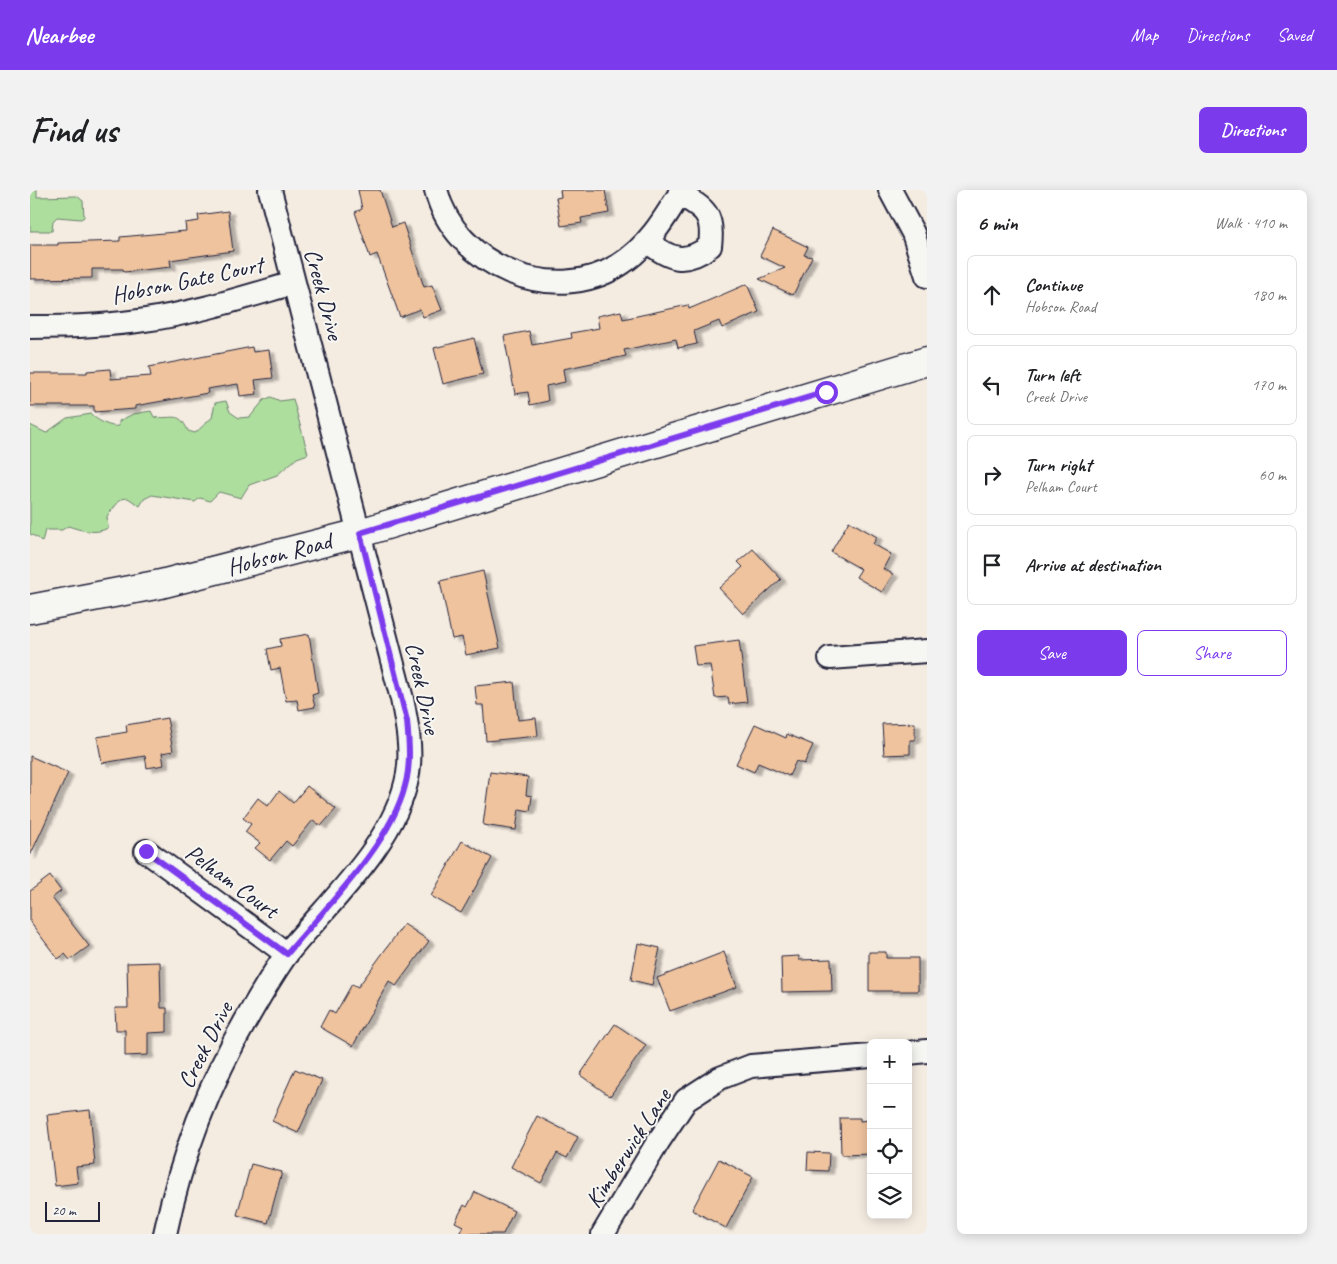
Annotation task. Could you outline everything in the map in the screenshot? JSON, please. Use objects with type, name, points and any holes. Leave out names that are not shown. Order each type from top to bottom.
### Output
[{"type":"main road","name":"Hobson Road","points":[[30,609],[161,584],[360,533],[927,361]]},
{"type":"street","name":"Creek Drive","points":[[165,1234],[179,1176],[214,1081],[249,1015],[287,954],[364,862],[387,829],[400,804],[408,772],[410,747],[407,721],[270,190]]},
{"type":"street","points":[[436,190],[442,207],[465,243],[488,260],[518,276],[540,281],[579,280],[602,274],[619,265],[640,249],[647,241],[681,192],[710,216],[712,231],[710,246],[696,256],[678,258],[660,252],[647,241]]},
{"type":"street","points":[[890,190],[913,233],[927,276]]},
{"type":"street","name":"Hobson Gate Court","points":[[30,327],[101,325],[145,320],[205,308],[294,283]]},
{"type":"street","points":[[830,658],[927,651]]},
{"type":"street","name":"Pelham Court","points":[[146,851],[287,954]]},
{"type":"street","points":[[912,1053],[927,1052]]},
{"type":"street","name":"Kimberwick Lane","points":[[603,1234],[658,1142],[686,1100],[720,1078],[751,1066],[867,1056]]},
{"type":"green space","points":[[30,190],[37,190],[37,197],[77,196],[83,201],[84,217],[81,219],[57,217],[53,221],[52,231],[30,231]]},
{"type":"green space","points":[[271,397],[280,401],[293,399],[308,454],[297,458],[277,475],[249,485],[241,498],[219,492],[210,501],[200,498],[195,502],[152,495],[144,499],[140,506],[128,498],[121,499],[107,516],[108,528],[103,530],[88,531],[68,526],[62,530],[45,530],[42,542],[30,534],[30,425],[46,433],[67,418],[91,414],[104,423],[119,426],[119,421],[133,414],[151,411],[154,417],[175,417],[182,420],[188,431],[195,433],[212,418],[215,403],[226,401],[230,412],[239,418],[250,417],[264,400]]},
{"type":"building","points":[[358,190],[380,190],[392,227],[403,223],[424,287],[432,285],[442,310],[423,317],[420,309],[400,317],[377,254],[370,257],[355,212],[362,209]]},
{"type":"building","points":[[560,190],[605,190],[609,213],[581,218],[582,223],[561,226],[556,198],[561,197]]},
{"type":"building","points":[[228,211],[233,251],[170,260],[171,267],[124,272],[123,269],[92,269],[92,278],[30,279],[30,245],[120,241],[120,237],[186,231],[185,223],[199,221],[198,215]]},
{"type":"building","points":[[773,230],[808,247],[804,255],[812,257],[793,295],[759,279],[785,268],[760,256]]},
{"type":"building","points":[[747,284],[759,312],[722,328],[719,321],[694,331],[697,344],[678,348],[676,339],[624,350],[626,356],[563,369],[565,382],[546,386],[548,401],[530,405],[528,392],[515,394],[504,336],[529,331],[532,345],[572,338],[571,333],[599,328],[597,316],[621,311],[623,319],[688,305],[689,309]]},
{"type":"building","points":[[474,338],[483,374],[443,384],[434,348]]},
{"type":"building","points":[[252,347],[253,352],[269,350],[273,378],[255,380],[257,394],[240,396],[238,384],[207,389],[208,393],[135,406],[135,409],[94,412],[94,406],[30,406],[30,373],[87,373],[87,371],[110,369],[111,379],[151,376],[149,367]]},
{"type":"building","points":[[849,521],[877,537],[873,544],[891,554],[883,569],[893,574],[882,592],[856,577],[861,569],[831,552]]},
{"type":"building","points":[[753,549],[781,579],[743,614],[719,588],[743,567],[738,562]]},
{"type":"building","points":[[483,571],[500,648],[466,655],[462,637],[452,639],[440,581]]},
{"type":"building","points":[[309,634],[318,693],[312,695],[315,707],[299,710],[297,700],[286,701],[280,668],[271,670],[267,649],[281,646],[280,639]]},
{"type":"building","points":[[739,640],[747,702],[729,704],[728,697],[715,698],[710,665],[696,666],[693,646]]},
{"type":"building","points":[[514,682],[518,720],[536,718],[538,736],[486,741],[483,705],[477,705],[475,686]]},
{"type":"building","points":[[167,718],[173,751],[162,753],[164,765],[147,768],[145,756],[102,763],[97,737],[127,732],[126,725]]},
{"type":"building","points":[[915,723],[915,740],[910,740],[910,754],[884,755],[882,724]]},
{"type":"building","points":[[755,724],[786,738],[787,734],[813,745],[804,764],[796,761],[789,776],[758,763],[754,772],[736,764]]},
{"type":"building","points":[[30,756],[68,773],[30,856]]},
{"type":"building","points":[[490,772],[528,777],[526,795],[532,796],[530,811],[519,809],[516,830],[483,825]]},
{"type":"building","points":[[307,786],[336,809],[321,826],[313,820],[292,846],[286,841],[270,860],[255,848],[260,843],[245,832],[251,824],[243,818],[258,798],[268,806],[279,791],[293,803]]},
{"type":"building","points":[[462,841],[492,858],[461,913],[431,896]]},
{"type":"building","points":[[50,876],[61,891],[52,898],[89,946],[70,960],[65,954],[58,959],[30,922],[30,891]]},
{"type":"building","points":[[404,924],[429,941],[396,986],[389,981],[353,1046],[320,1027],[329,1010],[335,1014],[352,984],[358,987]]},
{"type":"building","points":[[638,943],[660,948],[652,985],[631,980]]},
{"type":"building","points":[[724,952],[737,987],[670,1011],[657,978]]},
{"type":"building","points":[[869,952],[886,952],[886,958],[918,958],[918,991],[869,991]]},
{"type":"building","points":[[799,956],[799,960],[831,959],[832,991],[782,992],[781,957]]},
{"type":"building","points":[[160,962],[161,1008],[167,1008],[167,1032],[148,1033],[148,1055],[125,1056],[125,1030],[116,1030],[115,1008],[128,1008],[127,963]]},
{"type":"building","points":[[615,1024],[646,1045],[610,1096],[580,1075]]},
{"type":"building","points":[[295,1069],[322,1080],[298,1133],[272,1121]]},
{"type":"building","points":[[90,1110],[95,1165],[76,1167],[78,1183],[55,1186],[47,1115]]},
{"type":"building","points":[[537,1116],[578,1137],[567,1158],[557,1153],[541,1183],[511,1167]]},
{"type":"building","points":[[840,1118],[860,1118],[860,1121],[867,1120],[867,1154],[841,1155]]},
{"type":"building","points":[[808,1152],[829,1153],[828,1171],[807,1170]]},
{"type":"building","points":[[719,1159],[753,1177],[726,1228],[692,1210]]},
{"type":"building","points":[[251,1164],[282,1172],[268,1223],[237,1215]]},
{"type":"building","points":[[475,1192],[514,1211],[503,1234],[459,1234],[463,1226],[455,1222],[464,1205],[467,1207]]},
{"type":"route","points":[[146,851],[287,954],[364,862],[387,829],[400,804],[408,772],[410,747],[407,721],[368,572],[360,533],[826,392]]}]
